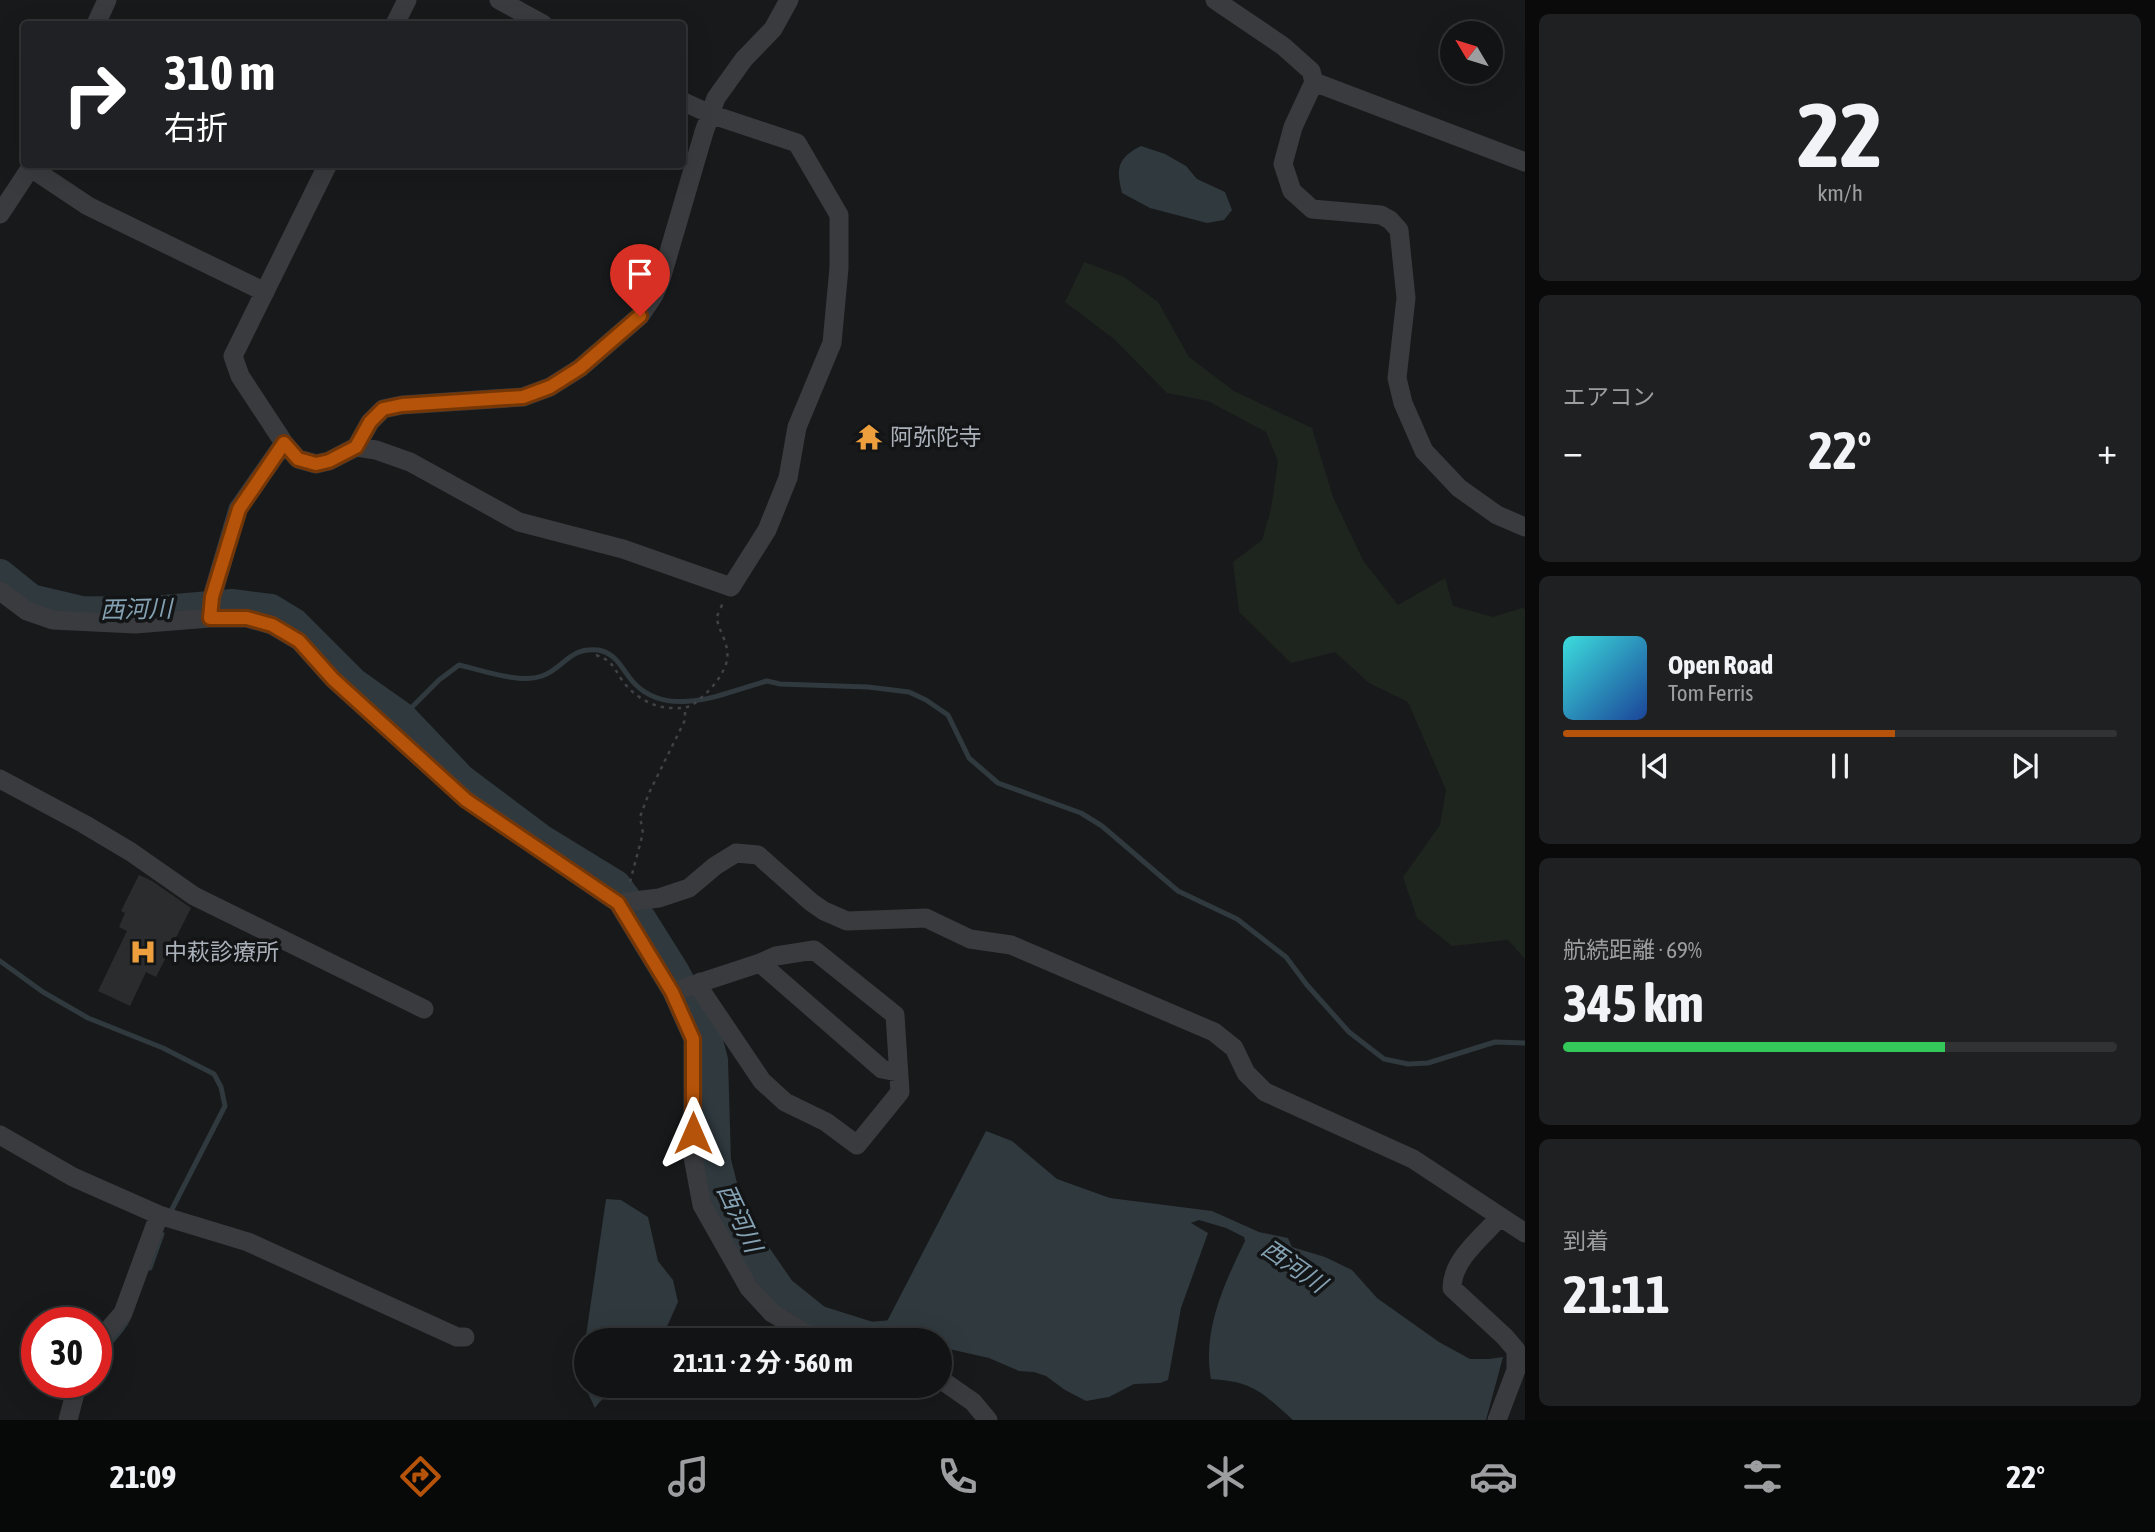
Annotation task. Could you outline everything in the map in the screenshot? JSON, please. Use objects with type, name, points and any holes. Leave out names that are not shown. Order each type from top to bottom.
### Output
[{"type":"street","points":[[97,21],[107,0]]},
{"type":"street","points":[[396,21],[407,0]]},
{"type":"street","points":[[499,0],[538,21]]},
{"type":"street","points":[[326,168],[233,356],[240,376],[284,443],[298,459],[316,464],[329,461],[356,447],[370,422],[383,409],[402,405],[523,397],[550,387],[580,368],[640,316],[661,279],[716,98],[744,59],[773,29],[789,0]]},
{"type":"street","points":[[1215,0],[1283,46],[1311,72],[1314,82],[1293,127],[1283,163],[1292,191],[1312,209],[1381,215],[1399,230],[1406,298],[1397,378],[1423,451],[1460,488],[1497,514],[1525,527]]},
{"type":"street","points":[[1314,82],[1525,162]]},
{"type":"street","points":[[356,447],[376,450],[410,462],[519,522],[624,549],[731,587],[767,530],[788,478],[797,427],[832,343],[839,268],[839,215],[797,143],[710,114],[686,103]]},
{"type":"street","points":[[0,214],[31,168]]},
{"type":"street","points":[[35,168],[88,206],[265,292]]},
{"type":"street","points":[[211,609],[239,509],[284,443]]},
{"type":"street","points":[[0,591],[27,611],[53,620],[135,624],[211,609],[272,625],[299,641],[333,679],[466,800],[624,902],[685,988],[693,1039],[693,1157],[702,1205],[749,1288],[772,1312],[797,1328]]},
{"type":"street","points":[[0,779],[131,852],[194,895],[424,1009]]},
{"type":"street","points":[[624,902],[659,898],[689,888],[715,866],[736,853],[758,855],[818,907],[847,921],[926,918],[970,939],[1011,945],[1214,1032],[1234,1048],[1247,1073],[1265,1092],[1413,1159],[1525,1233]]},
{"type":"street","points":[[814,950],[895,1015],[900,1091],[857,1145],[826,1122],[785,1102],[762,1081],[702,992],[685,988],[776,956],[814,950]]},
{"type":"street","points":[[760,963],[882,1069],[898,1072]]},
{"type":"street","points":[[0,1135],[73,1177],[166,1217],[248,1242],[457,1337],[465,1337]]},
{"type":"street","points":[[112,1326],[123,1313],[166,1217]]},
{"type":"street","points":[[1497,1420],[1516,1360],[1505,1337],[1452,1289],[1452,1275],[1462,1258],[1500,1217]]},
{"type":"street","points":[[952,1387],[972,1402],[988,1420]]},
{"type":"street","points":[[68,1420],[74,1398]]},
{"type":"path","points":[[596,655],[607,659],[623,681],[649,703],[685,709],[693,705],[715,686],[726,664],[728,654],[717,618],[731,587]]},
{"type":"path","points":[[624,902],[643,832],[640,817],[685,720],[685,709]]},
{"type":"shaded area","points":[[1084,262],[1124,277],[1158,302],[1189,357],[1234,391],[1312,428],[1333,497],[1364,562],[1398,605],[1445,578],[1453,606],[1493,617],[1525,609],[1525,959],[1508,940],[1452,946],[1417,918],[1403,877],[1440,825],[1446,790],[1408,702],[1369,683],[1335,652],[1291,663],[1239,612],[1233,562],[1262,540],[1271,509],[1278,461],[1266,432],[1208,401],[1167,393],[1114,339],[1065,302]]},
{"type":"water","points":[[1141,146],[1165,154],[1186,166],[1197,179],[1225,192],[1232,210],[1224,220],[1207,223],[1150,208],[1122,193],[1120,165],[1127,155]]},
{"type":"water","points":[[986,1131],[1012,1141],[1057,1179],[1110,1198],[1212,1211],[1259,1232],[1288,1238],[1292,1247],[1325,1257],[1352,1270],[1377,1298],[1439,1342],[1470,1359],[1503,1357],[1486,1420],[1293,1420],[1273,1402],[1248,1386],[1211,1379],[1209,1361],[1212,1326],[1223,1291],[1245,1241],[1244,1237],[1226,1228],[1199,1220],[1191,1223],[1208,1233],[1181,1308],[1168,1380],[1160,1383],[1134,1384],[1109,1397],[1086,1401],[1046,1376],[1019,1371],[989,1358],[952,1350],[952,1328],[884,1328]]},
{"type":"water","points":[[606,1199],[621,1200],[648,1217],[658,1261],[673,1280],[678,1302],[666,1328],[587,1328]]},
{"type":"water","points":[[590,1398],[605,1398],[602,1400],[595,1408]]},
{"type":"building","name":"中萩診療所","points":[[139,875],[191,908],[156,977],[146,972],[130,1006],[98,991],[127,931],[119,927],[125,913],[121,911]]},
{"type":"waterway","name":"西河川","points":[[0,574],[31,599],[82,611],[142,612],[232,604],[271,609],[294,623],[354,683],[402,717],[461,779],[541,839],[616,885],[674,971],[704,1026],[713,1060],[716,1161],[726,1201],[747,1242],[781,1291],[817,1320],[842,1328]]},
{"type":"waterway","points":[[402,717],[439,680],[459,665],[489,673],[533,678],[550,672],[573,655],[588,650],[598,650],[611,655],[636,685],[650,695],[666,700],[700,700],[767,681],[909,692],[948,715],[969,758],[998,783],[1081,813],[1102,826],[1178,891],[1237,919],[1286,957],[1349,1032],[1384,1059],[1408,1064],[1428,1063],[1495,1042],[1525,1043]]},
{"type":"waterway","points":[[0,961],[43,992],[88,1018],[163,1048],[214,1074],[221,1087],[225,1106],[169,1215]]},
{"type":"waterway","points":[[150,1268],[162,1234]]},
{"type":"waterway","points":[[112,1340],[128,1319]]},
{"type":"place","name":"阿弥陀寺","points":[[869,437]]},
{"type":"place","name":"中萩診療所","points":[[143,952]]},
{"type":"route","points":[[640,316],[580,368],[550,387],[523,397],[402,405],[383,409],[370,422],[356,447],[329,461],[316,464],[298,459],[284,443],[239,509],[212,597],[210,618],[247,618],[272,625],[299,641],[333,679],[466,800],[618,903],[672,992],[693,1039],[693,1133]]}]
